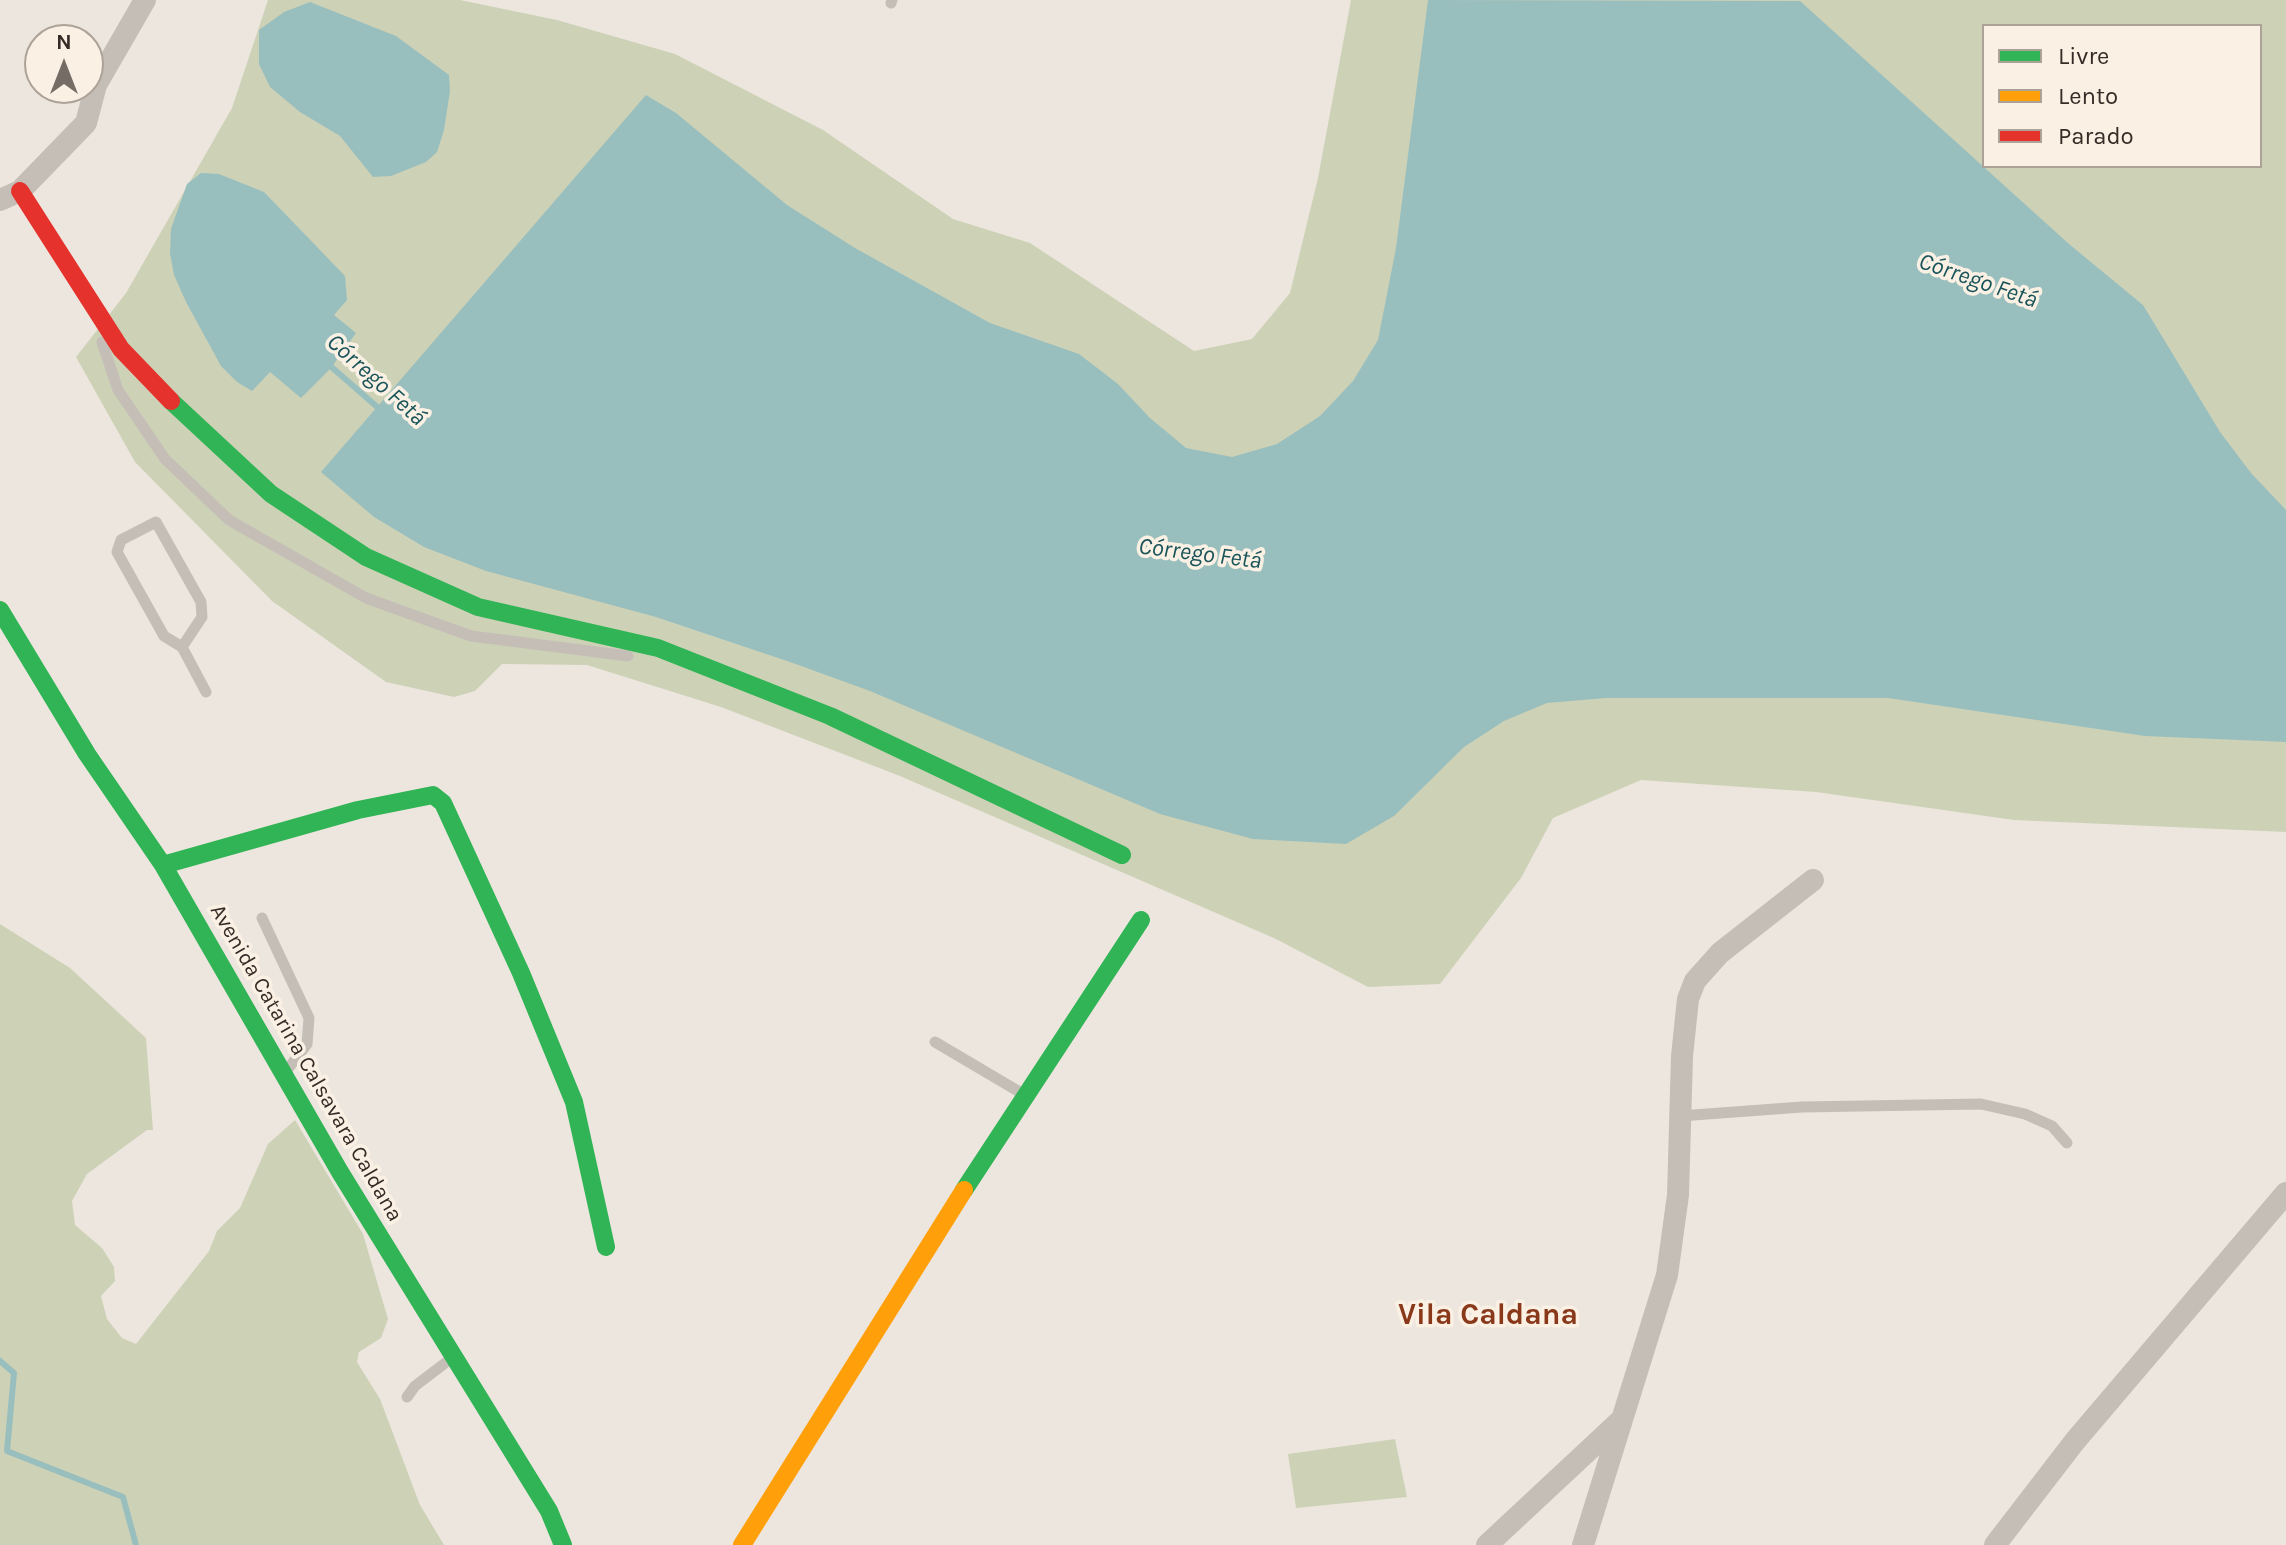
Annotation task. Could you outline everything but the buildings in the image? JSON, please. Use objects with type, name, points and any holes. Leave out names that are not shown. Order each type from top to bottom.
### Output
[{"type":"street","points":[[145,0],[96,85],[86,123],[10,196],[88,295],[121,349],[163,394],[271,494],[366,557],[478,607],[658,648],[830,716],[1122,855]]},
{"type":"street","name":"Avenida Catarina Calsavara Caldana","points":[[0,610],[87,754],[163,865],[284,1075],[549,1511],[563,1545]]},
{"type":"street","points":[[163,865],[358,810],[433,795],[443,803],[521,973],[574,1102],[606,1247]]},
{"type":"street","points":[[1582,1545],[1667,1275],[1678,1195],[1688,999],[1695,981],[1720,953],[1813,880]]},
{"type":"street","points":[[742,1545],[1023,1095],[1141,920]]},
{"type":"street","points":[[1995,1545],[2075,1441],[2286,1193]]},
{"type":"street","points":[[1487,1545],[1622,1419]]},
{"type":"lane","points":[[88,295],[118,390],[165,459],[229,520],[366,598],[471,636],[706,667]]},
{"type":"lane","points":[[182,647],[202,617],[201,602],[156,522],[121,540],[117,552],[164,636],[182,647],[206,692]]},
{"type":"lane","points":[[262,918],[309,1018],[307,1044],[284,1075]]},
{"type":"lane","points":[[935,1042],[1023,1095]]},
{"type":"lane","points":[[1680,1116],[1802,1107],[1981,1104],[2025,1114],[2052,1126],[2067,1143]]},
{"type":"lane","points":[[407,1397],[425,1377],[454,1356]]},
{"type":"green space","points":[[268,0],[460,0],[557,20],[675,54],[823,130],[953,219],[1030,243],[1194,351],[1252,339],[1290,293],[1318,178],[1351,0],[2286,0],[2286,832],[2014,820],[1816,792],[1641,780],[1553,818],[1521,878],[1440,984],[1368,987],[1276,939],[900,776],[721,707],[587,665],[502,664],[475,691],[454,697],[386,682],[272,601],[135,462],[76,357],[126,293],[232,108]]},
{"type":"green space","points":[[0,924],[70,968],[146,1038],[153,1130],[147,1130],[87,1174],[72,1201],[75,1225],[102,1248],[114,1267],[115,1281],[101,1296],[107,1319],[122,1338],[136,1344],[209,1251],[217,1231],[240,1208],[268,1144],[295,1120],[363,1234],[388,1319],[381,1338],[359,1352],[357,1362],[380,1399],[420,1505],[444,1545],[0,1545]]},
{"type":"green space","points":[[1395,1439],[1407,1497],[1296,1508],[1288,1454]]},
{"type":"water","points":[[1428,0],[1800,1],[1982,168],[2143,305],[2220,432],[2251,473],[2286,510],[2286,742],[2145,736],[1888,698],[1606,698],[1547,703],[1504,721],[1464,747],[1394,816],[1346,844],[1253,839],[1160,814],[870,691],[790,662],[656,617],[486,571],[424,547],[374,517],[321,472],[646,95],[676,113],[787,205],[855,248],[990,323],[1079,354],[1118,384],[1150,418],[1186,448],[1232,457],[1277,444],[1320,416],[1353,381],[1378,340],[1396,248]]},
{"type":"water","points":[[310,2],[396,36],[449,75],[450,91],[444,130],[437,152],[426,162],[391,176],[373,177],[340,136],[300,112],[270,87],[259,64],[259,30],[284,12]]},
{"type":"water","points":[[201,173],[219,174],[264,192],[345,276],[347,300],[334,315],[356,333],[331,368],[301,398],[270,372],[252,391],[237,382],[221,366],[174,275],[170,253],[171,229],[187,184]]},
{"type":"waterway","name":"Córrego Fetá","points":[[328,364],[383,412]]},
{"type":"waterway","points":[[0,1361],[14,1373],[7,1451],[123,1497],[136,1545]]},
{"type":"traffic: fast","points":[[171,401],[271,494],[366,557],[478,607],[658,648],[830,716],[1122,855]]},
{"type":"traffic: fast","points":[[0,610],[87,754],[163,865],[340,1172],[549,1511],[563,1545]]},
{"type":"traffic: fast","points":[[163,865],[358,810],[433,795],[443,803],[521,973],[574,1102],[606,1247]]},
{"type":"traffic: fast","points":[[964,1190],[1141,920]]},
{"type":"traffic: slow","points":[[742,1545],[964,1190]]},
{"type":"traffic: jam","points":[[20,191],[121,349],[171,401]]},
{"type":"district","name":"Vila Caldana","points":[[1488,1315]]}]
